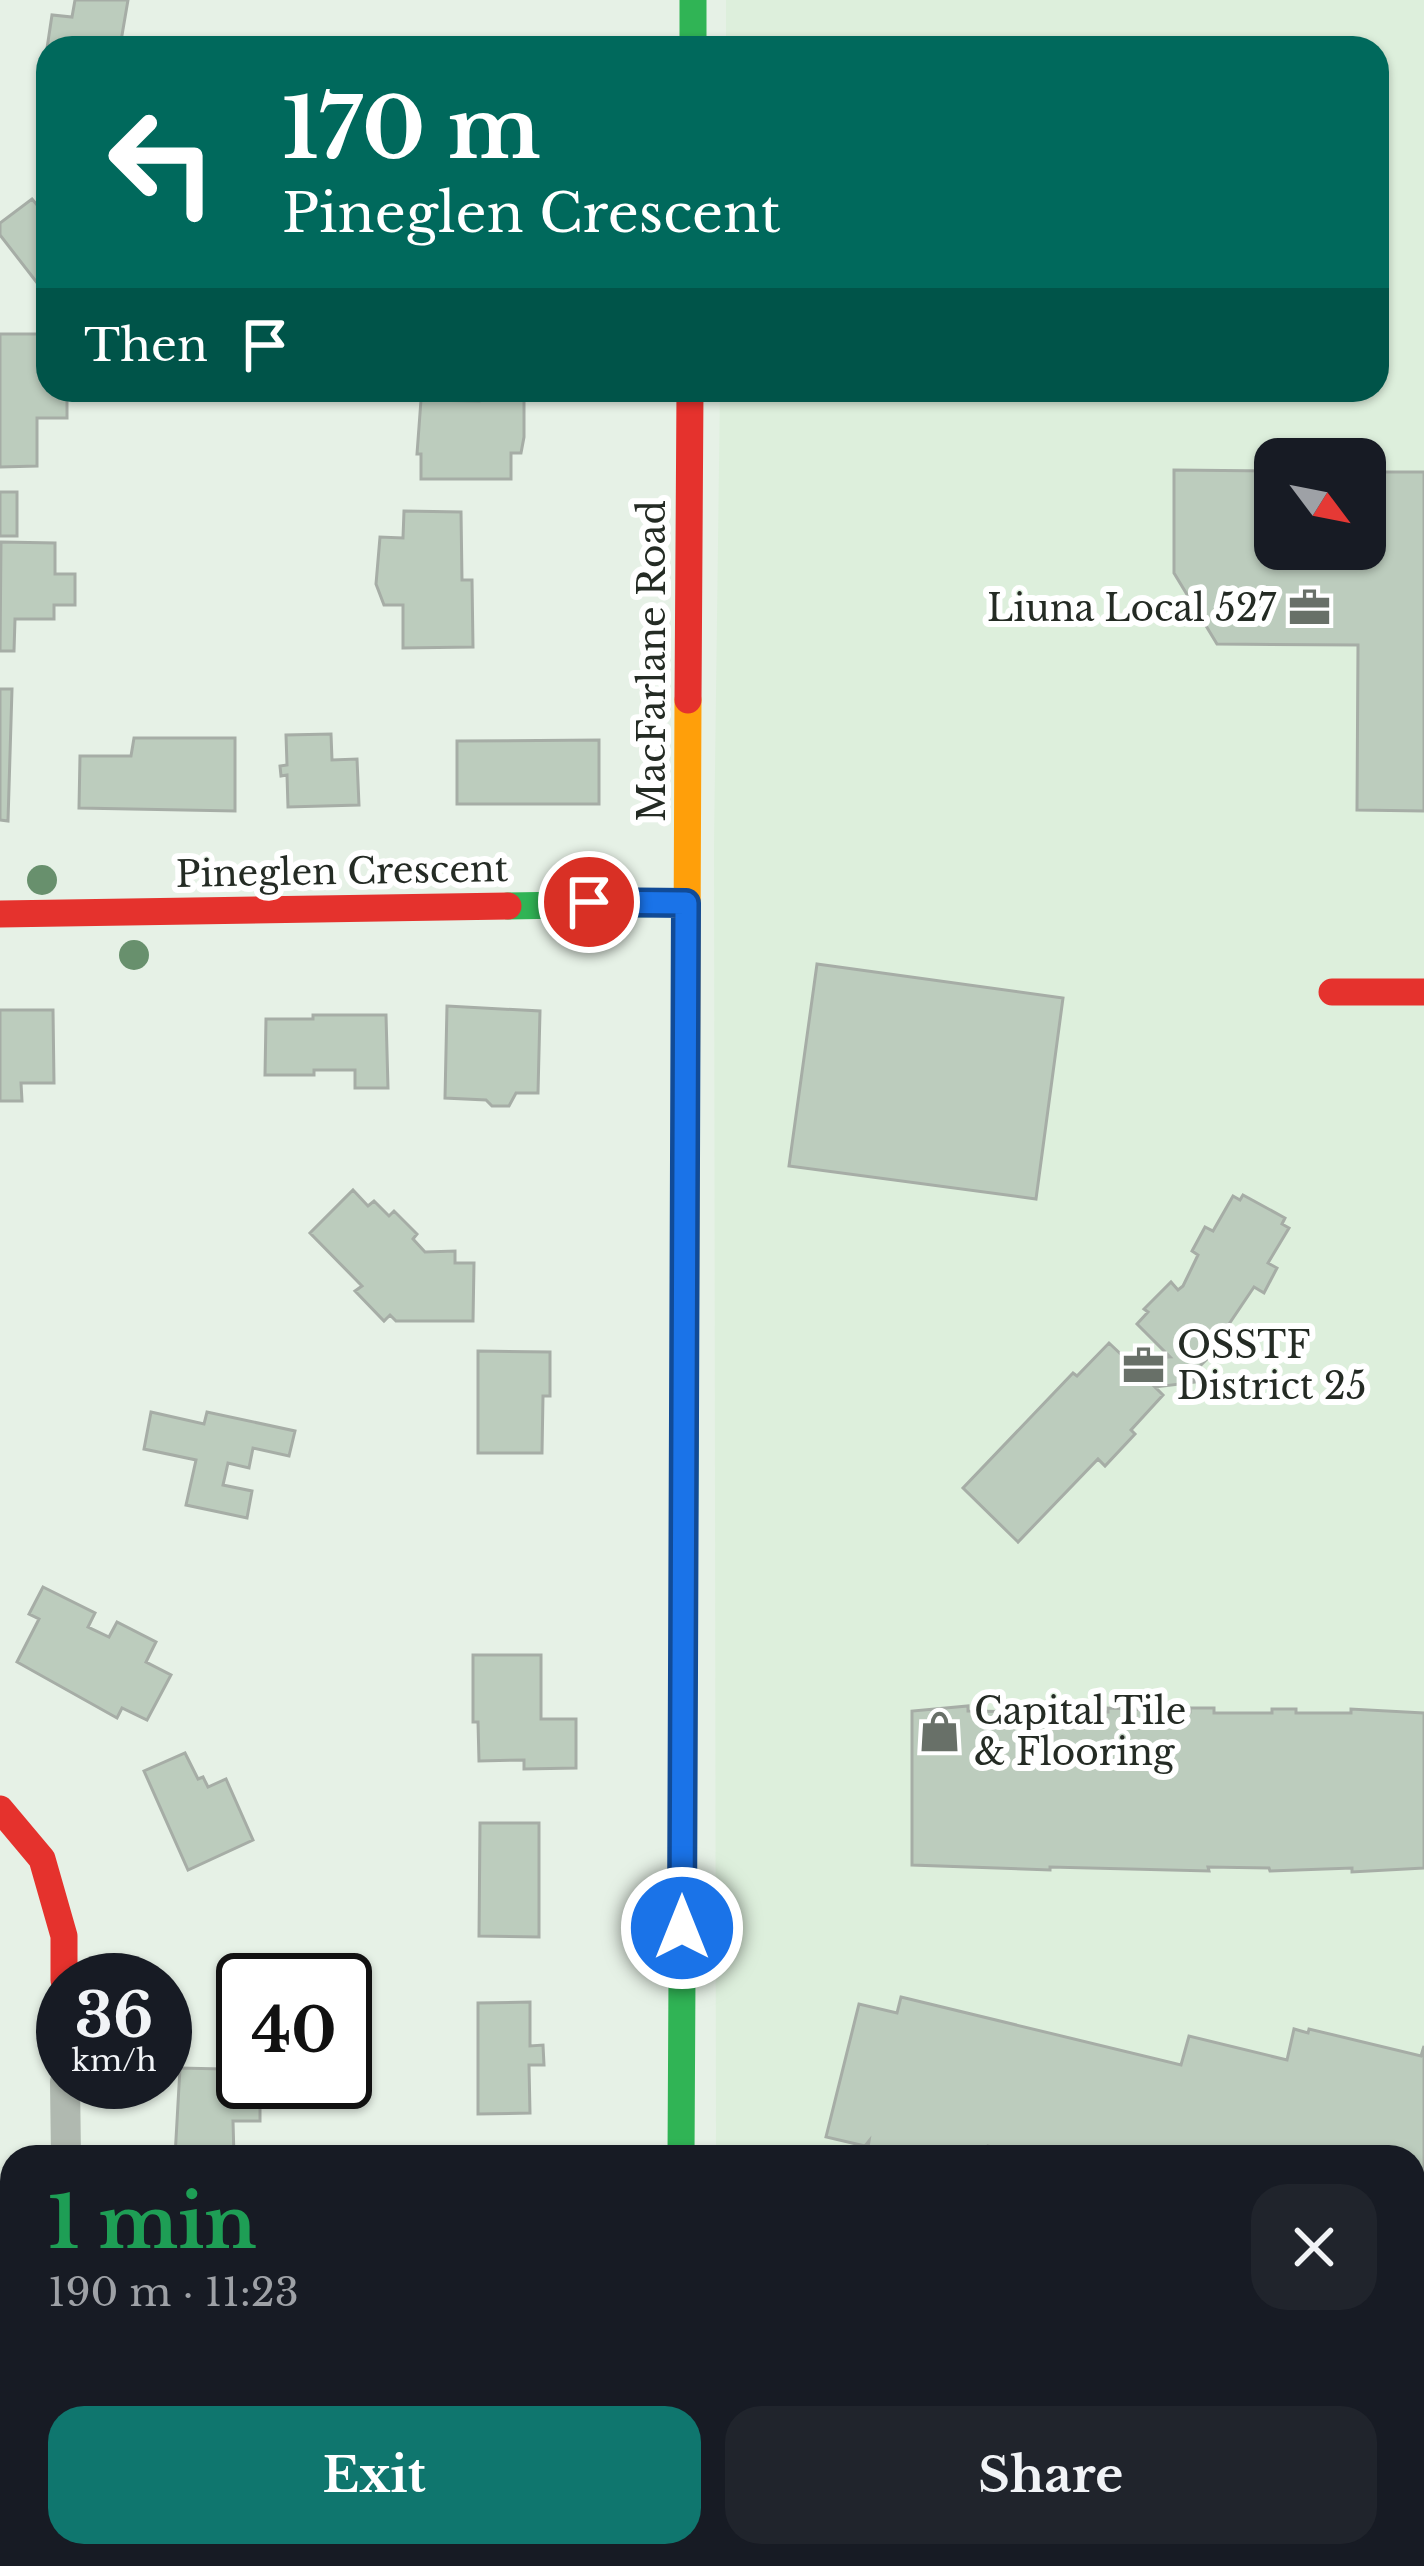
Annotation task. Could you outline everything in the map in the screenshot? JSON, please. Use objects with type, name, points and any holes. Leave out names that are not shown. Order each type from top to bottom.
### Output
[{"type":"street","points":[[693,0],[693,36]]},
{"type":"street","name":"MacFarlane Road","points":[[681,2145],[690,402]]},
{"type":"street","name":"Pineglen Crescent","points":[[0,914],[686,903]]},
{"type":"street","points":[[1332,992],[1424,992]]},
{"type":"street","points":[[0,1809],[40,1856],[64,1936],[64,1953]]},
{"type":"street","points":[[65,2109],[66,2145]]},
{"type":"shaded area","points":[[726,0],[1424,0],[1424,2145],[716,2145],[714,845],[720,402],[1389,402],[1389,36],[726,36]]},
{"type":"building","points":[[75,0],[128,0],[122,36],[49,36],[52,15],[72,17]]},
{"type":"building","points":[[32,199],[36,204],[36,281],[0,235],[0,223]]},
{"type":"building","points":[[0,334],[36,334],[36,402],[67,402],[67,418],[37,418],[37,466],[0,467]]},
{"type":"building","points":[[421,402],[524,402],[524,437],[521,453],[511,453],[511,479],[421,479],[421,454],[417,454]]},
{"type":"building","name":"Liuna Local 527","points":[[1174,470],[1254,471],[1254,570],[1386,570],[1386,472],[1424,472],[1424,811],[1357,810],[1358,645],[1217,644],[1174,573]]},
{"type":"building","points":[[0,492],[17,492],[17,536],[0,536]]},
{"type":"building","points":[[404,511],[461,512],[462,580],[472,580],[473,647],[403,648],[403,605],[384,605],[376,584],[380,537],[403,538]]},
{"type":"building","points":[[1,542],[55,543],[55,574],[75,574],[75,605],[54,605],[54,619],[15,619],[14,651],[0,651]]},
{"type":"building","points":[[0,689],[12,689],[8,821],[0,820]]},
{"type":"building","points":[[331,734],[332,760],[357,759],[359,805],[288,807],[287,775],[281,776],[280,766],[287,765],[286,735]]},
{"type":"building","points":[[134,738],[235,738],[235,811],[79,808],[80,756],[131,756]]},
{"type":"building","points":[[599,740],[599,804],[457,804],[457,741]]},
{"type":"building","points":[[817,964],[1063,998],[1036,1199],[789,1166]]},
{"type":"building","points":[[447,1006],[540,1011],[538,1093],[516,1093],[509,1106],[445,1098]]},
{"type":"building","points":[[0,1010],[53,1010],[54,1083],[21,1083],[22,1101],[0,1101]]},
{"type":"building","points":[[313,1015],[386,1015],[388,1088],[355,1088],[355,1070],[265,1075],[266,1019],[313,1019]]},
{"type":"building","points":[[353,1190],[368,1206],[374,1201],[389,1216],[394,1211],[417,1234],[413,1239],[425,1252],[455,1251],[455,1263],[474,1263],[473,1321],[396,1321],[390,1315],[384,1321],[355,1291],[362,1286],[310,1233]]},
{"type":"building","name":"OSSTF District 25","points":[[1243,1195],[1285,1218],[1282,1224],[1289,1228],[1268,1263],[1277,1268],[1264,1293],[1254,1287],[1223,1333],[1228,1338],[1190,1376],[1196,1382],[1155,1387],[1163,1395],[1131,1430],[1135,1434],[1105,1466],[1098,1459],[1018,1542],[963,1488],[1073,1373],[1077,1376],[1109,1343],[1126,1359],[1170,1357],[1137,1324],[1148,1312],[1144,1309],[1171,1282],[1178,1290],[1183,1286],[1198,1255],[1192,1251],[1205,1227],[1213,1231],[1233,1196],[1240,1200]]},
{"type":"building","points":[[478,1351],[550,1352],[542,1453],[478,1453]]},
{"type":"building","points":[[151,1412],[204,1424],[207,1412],[295,1431],[289,1456],[253,1448],[249,1468],[228,1463],[223,1485],[252,1491],[247,1518],[186,1505],[196,1460],[144,1449]]},
{"type":"building","points":[[43,1587],[95,1613],[88,1627],[109,1637],[117,1622],[156,1642],[146,1662],[171,1675],[147,1720],[122,1708],[117,1718],[17,1662],[39,1619],[29,1614]]},
{"type":"building","points":[[473,1655],[541,1655],[541,1719],[576,1719],[576,1768],[524,1769],[524,1760],[479,1761],[478,1722],[473,1722]]},
{"type":"building","points":[[968,1706],[968,1711],[1026,1712],[1026,1708],[1190,1712],[1190,1708],[1214,1708],[1214,1713],[1296,1709],[1296,1713],[1351,1713],[1351,1709],[1424,1713],[1424,1868],[1352,1872],[1352,1868],[1050,1870],[912,1865],[912,1711]]},
{"type":"building","points":[[185,1753],[198,1779],[203,1777],[208,1787],[226,1779],[253,1840],[188,1870],[144,1771]]},
{"type":"building","points":[[480,1823],[539,1823],[539,1937],[479,1936]]},
{"type":"building","points":[[901,1997],[1181,2065],[1189,2036],[1287,2060],[1294,2029],[1421,2056],[1424,2046],[1424,2145],[868,2145],[869,2141],[861,2145],[826,2137],[859,2004],[897,2013]]},
{"type":"building","points":[[530,2002],[530,2046],[543,2045],[544,2065],[529,2065],[530,2113],[478,2114],[478,2003]]},
{"type":"building","points":[[192,2068],[216,2069],[216,2109],[260,2109],[260,2121],[233,2121],[234,2145],[176,2145],[178,2109],[192,2109]]},
{"type":"traffic: fast","points":[[693,0],[693,36]]},
{"type":"traffic: fast","points":[[508,906],[686,903]]},
{"type":"traffic: fast","points":[[681,2145],[685,1435]]},
{"type":"traffic: slow","points":[[685,1435],[688,700]]},
{"type":"traffic: jam","points":[[688,700],[690,402]]},
{"type":"traffic: jam","points":[[0,914],[508,906]]},
{"type":"traffic: jam","points":[[1332,992],[1424,992]]},
{"type":"traffic: jam","points":[[0,1809],[42,1859],[64,1936],[64,1953]]},
{"type":"place","name":"Liuna Local 527","points":[[1310,608]]},
{"type":"place","name":"OSSTF District 25","points":[[1143,1366]]},
{"type":"place","name":"Capital Tile & Flooring","points":[[940,1732]]},
{"type":"route","points":[[589,902],[686,903],[682,1928]]}]
